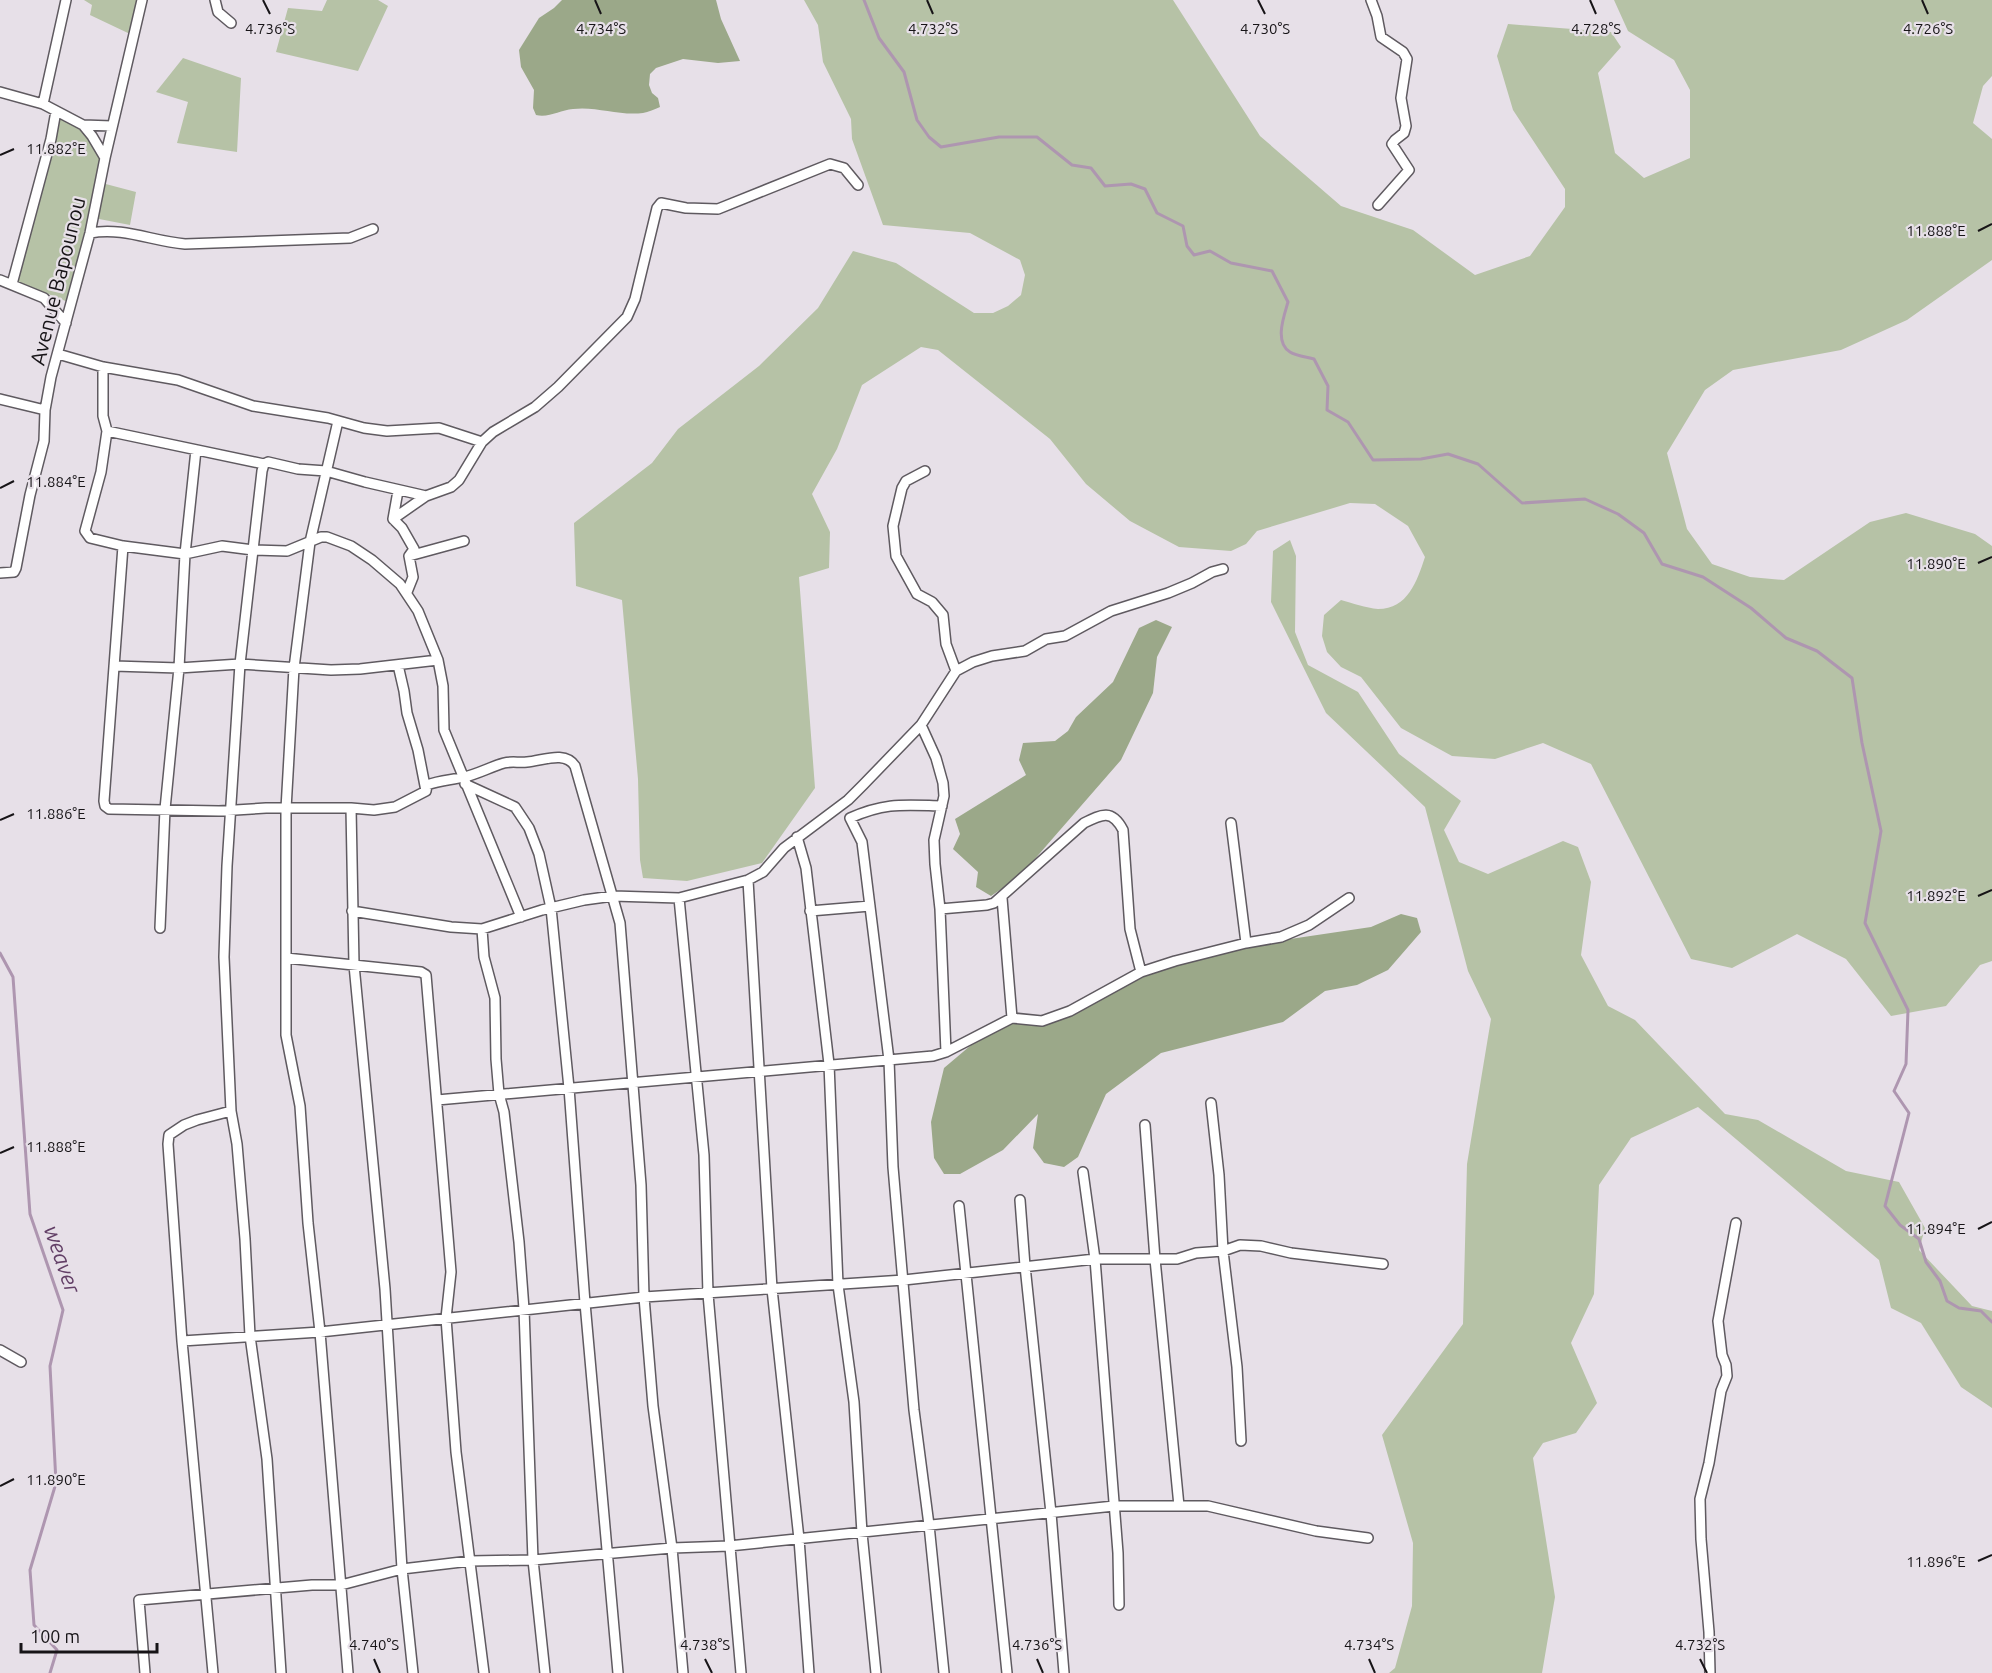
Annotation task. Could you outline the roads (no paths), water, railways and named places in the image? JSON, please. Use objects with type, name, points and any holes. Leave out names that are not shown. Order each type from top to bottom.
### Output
[{"type":"street","points":[[43,104],[66,0]]},
{"type":"street","name":"Avenue Bapounou","points":[[0,573],[14,572],[44,441],[45,410],[90,233],[112,126],[142,0]]},
{"type":"street","points":[[215,0],[218,12],[231,23]]},
{"type":"street","points":[[1371,0],[1381,37],[1403,52],[1407,59],[1401,98],[1406,126],[1404,133],[1392,144],[1409,170],[1378,205]]},
{"type":"street","points":[[0,92],[43,104],[83,125],[105,158]]},
{"type":"street","points":[[12,284],[51,138],[56,111]]},
{"type":"street","points":[[83,125],[112,126]]},
{"type":"street","points":[[393,519],[426,496],[451,487],[459,480],[482,442],[493,432],[535,407],[627,317],[635,299],[657,208],[662,203],[686,208],[718,209],[830,164],[844,168],[858,184]]},
{"type":"street","points":[[90,233],[119,231],[165,242],[185,244],[350,238],[373,229]]},
{"type":"street","points":[[0,280],[44,298],[66,323]]},
{"type":"street","points":[[58,354],[103,367],[178,380],[253,406],[328,418],[364,428],[387,431],[439,428],[482,442]]},
{"type":"street","points":[[103,367],[103,416],[107,431],[101,472],[85,531],[90,538],[123,546],[185,555],[222,546],[287,551],[327,537],[351,546],[372,560],[407,592],[418,611],[438,660],[443,686],[444,730],[521,916]]},
{"type":"street","points":[[0,399],[45,410]]},
{"type":"street","points":[[338,421],[310,542],[294,668],[286,808],[286,1035],[300,1106],[308,1223],[320,1332],[348,1673]]},
{"type":"street","points":[[107,431],[264,464],[268,462],[298,470],[326,471],[426,496]]},
{"type":"street","points":[[160,928],[165,809],[179,668],[185,555],[196,450]]},
{"type":"street","points":[[264,464],[240,664],[224,921],[231,1111],[238,1156],[250,1335],[267,1459],[281,1673]]},
{"type":"street","points":[[925,471],[906,481],[902,488],[893,526],[896,556],[917,594],[932,602],[943,615],[946,644],[956,671]]},
{"type":"street","points":[[393,519],[398,490]]},
{"type":"street","points":[[393,519],[402,528],[414,549],[409,556],[413,577],[407,592]]},
{"type":"street","points":[[409,556],[464,541]]},
{"type":"street","points":[[123,546],[105,806],[109,809],[351,808],[374,810],[406,803],[426,791],[427,785],[438,781],[464,781],[513,762],[558,757],[572,760],[620,923],[641,1185],[644,1297],[653,1406],[672,1548],[683,1673]]},
{"type":"street","points":[[352,910],[451,927],[482,929],[551,908],[613,896],[679,898],[748,880],[763,872],[797,837],[842,804],[863,785],[921,725],[956,671],[973,662],[992,656],[1025,651],[1046,639],[1065,636],[1111,611],[1168,593],[1223,569]]},
{"type":"street","points":[[114,666],[179,668],[240,664],[331,670],[438,660]]},
{"type":"street","points":[[398,665],[406,713],[418,750],[426,791]]},
{"type":"street","points":[[921,725],[940,769],[944,790],[934,840],[934,864],[940,909],[946,1052]]},
{"type":"street","points":[[464,781],[515,807],[529,828],[539,854],[551,908],[569,1088],[585,1303],[618,1673]]},
{"type":"street","points":[[842,804],[862,842],[889,1060],[893,1167],[914,1410],[929,1525],[944,1673]]},
{"type":"street","points":[[850,818],[871,808],[886,806],[942,806]]},
{"type":"street","points":[[351,808],[354,965],[388,1324],[402,1569],[413,1673]]},
{"type":"street","points":[[940,909],[987,905],[1002,898],[1084,823],[1098,816],[1110,815],[1118,820],[1123,830],[1130,929],[1141,972]]},
{"type":"street","points":[[1231,824],[1246,943]]},
{"type":"street","points":[[797,837],[805,860],[829,1064],[838,1285],[854,1402],[862,1533],[876,1673]]},
{"type":"street","points":[[748,880],[771,1289],[799,1539],[809,1673]]},
{"type":"street","points":[[679,898],[704,1155],[708,1294],[741,1673]]},
{"type":"street","points":[[1002,898],[1012,1018]]},
{"type":"street","points":[[437,1100],[933,1056],[946,1052],[1012,1018],[1042,1021],[1070,1011],[1141,972],[1246,943],[1281,937],[1308,925],[1349,898]]},
{"type":"street","points":[[810,910],[870,906]]},
{"type":"street","points":[[482,929],[484,957],[495,998],[499,1094],[504,1112],[519,1242],[524,1309],[532,1560],[545,1673]]},
{"type":"street","points":[[286,958],[421,972],[426,975],[451,1272],[446,1318],[456,1452],[484,1673]]},
{"type":"street","points":[[1211,1103],[1219,1175],[1223,1251],[1237,1367],[1241,1441]]},
{"type":"street","points":[[213,1673],[182,1341],[168,1144],[170,1135],[190,1122],[231,1111]]},
{"type":"street","points":[[1145,1125],[1155,1259],[1179,1506]]},
{"type":"street","points":[[1083,1172],[1095,1259],[1118,1553],[1119,1605]]},
{"type":"street","points":[[1020,1200],[1051,1513],[1064,1673]]},
{"type":"street","points":[[959,1206],[1007,1673]]},
{"type":"street","points":[[1710,1673],[1700,1499],[1726,1376],[1718,1321],[1736,1222]]},
{"type":"street","points":[[182,1341],[320,1332],[644,1297],[904,1280],[1095,1259],[1177,1259],[1196,1253],[1223,1251],[1240,1245],[1383,1264]]},
{"type":"street","points":[[0,1350],[21,1362]]},
{"type":"street","points":[[145,1673],[139,1600],[275,1588],[341,1585],[402,1569],[470,1561],[532,1560],[672,1548],[729,1546],[1114,1506],[1208,1506],[1316,1531],[1368,1538]]},
{"type":"waterway","points":[[864,0],[879,38],[904,72],[917,120],[929,137],[941,147],[999,137],[1037,137],[1072,165],[1091,168],[1105,186],[1131,184],[1145,189],[1157,213],[1183,226],[1187,246],[1194,255],[1210,251],[1231,263],[1272,271],[1288,302],[1281,335],[1285,348],[1295,354],[1314,359],[1328,386],[1327,410],[1348,422],[1373,460],[1421,459],[1448,454],[1478,464],[1522,503],[1585,499],[1618,514],[1644,533],[1662,564],[1703,577],[1751,608],[1786,638],[1817,651],[1852,678],[1862,743],[1881,831],[1865,923],[1908,1010],[1906,1064],[1894,1091],[1909,1113],[1885,1206],[1900,1225],[1919,1239],[1926,1262],[1940,1281],[1947,1301],[1959,1308],[1981,1311],[1992,1322]]},
{"type":"waterway","name":"weaver","points":[[0,953],[13,977],[30,1214],[63,1310],[50,1366],[56,1483],[30,1570],[34,1625],[57,1650],[50,1673]]}]
